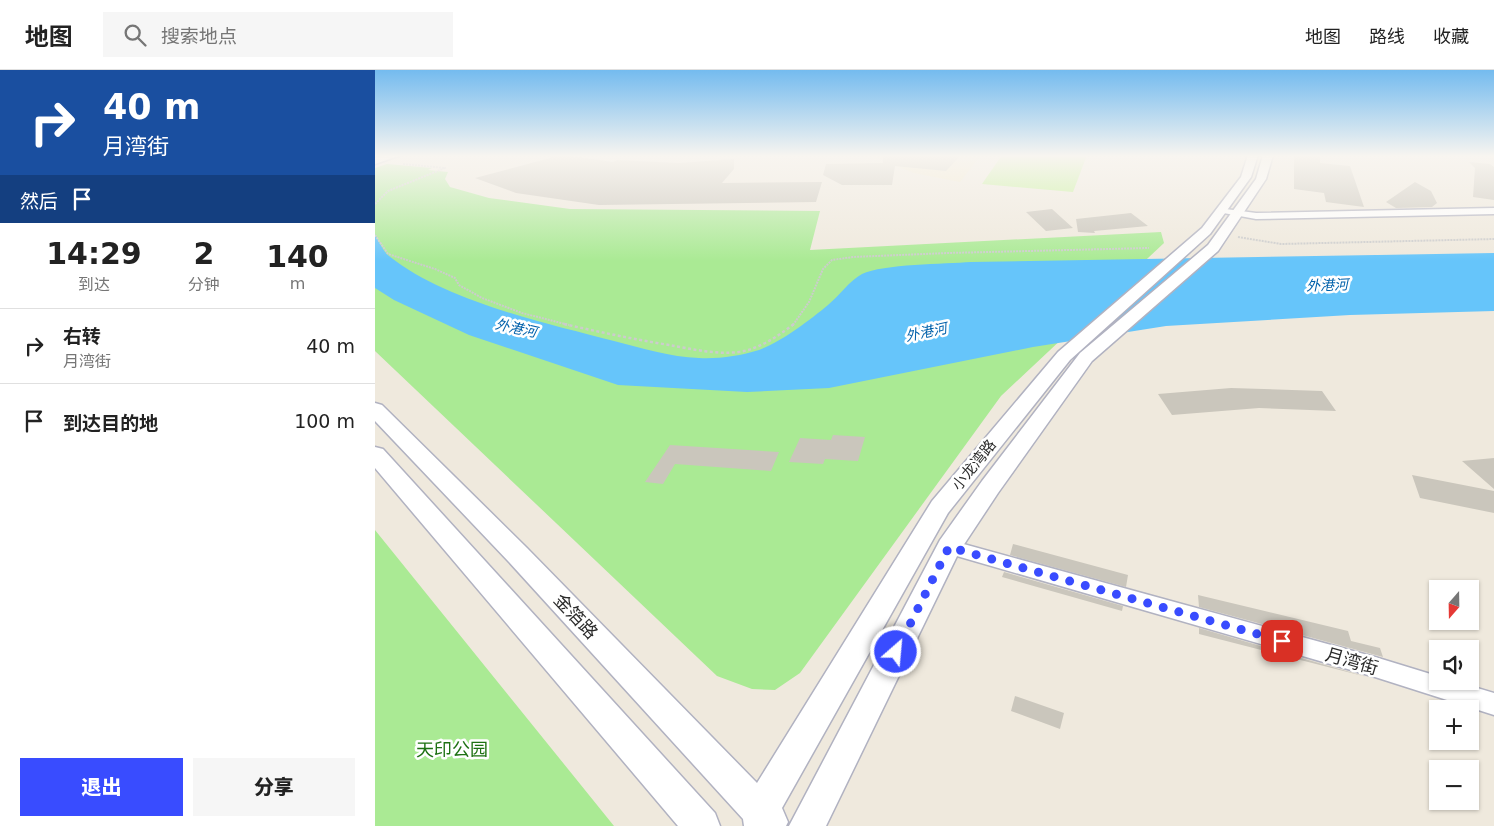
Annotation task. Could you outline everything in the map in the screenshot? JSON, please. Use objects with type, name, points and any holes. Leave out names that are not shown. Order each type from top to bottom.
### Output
[{"type":"main road","name":"小龙湾路","points":[[765,821],[940,507],[1075,356],[1206,231],[1236,190]]},
{"type":"main road","name":"小龙湾路","points":[[807,826],[949,547],[1075,356],[1213,248],[1254,190]]},
{"type":"main road","name":"金箔路","points":[[375,409],[518,554],[765,821]]},
{"type":"main road","points":[[375,454],[702,826]]},
{"type":"street","points":[[1221,210],[1256,216],[1494,210]]},
{"type":"street","name":"月湾街","points":[[949,547],[1375,667],[1494,704]]},
{"type":"path","points":[[375,204],[390,190]]},
{"type":"path","points":[[375,235],[388,254],[435,269],[455,278],[459,285],[482,298],[522,313],[609,335],[696,350],[733,352],[748,350],[764,343],[778,336],[794,324],[806,307],[823,270],[832,260],[853,257],[947,253],[1149,248]]},
{"type":"path","points":[[1223,235],[1281,244],[1494,238]]},
{"type":"green space","points":[[375,190],[462,190],[489,198],[570,209],[820,211],[810,250],[1161,232],[1164,243],[1001,396],[800,673],[775,690],[752,689],[717,676],[375,351]]},
{"type":"green space","points":[[1053,190],[1074,190],[1073,192]]},
{"type":"green space","name":"天印公园","points":[[375,530],[614,826],[375,826]]},
{"type":"water","name":"外港河","points":[[375,234],[389,256],[412,272],[438,286],[467,298],[527,318],[656,352],[688,357],[721,357],[759,350],[777,342],[804,324],[862,274],[884,268],[931,264],[1494,253],[1494,311],[1350,315],[1166,326],[1033,347],[829,388],[747,392],[618,385],[469,335],[394,300],[375,288]]},
{"type":"building","points":[[509,190],[820,190],[816,202],[599,205]]},
{"type":"building","points":[[1304,190],[1358,190],[1364,207],[1326,202],[1324,193]]},
{"type":"building","points":[[1403,190],[1430,190],[1437,203],[1432,207],[1396,208],[1386,202]]},
{"type":"building","points":[[1473,190],[1494,190],[1494,200],[1473,197]]},
{"type":"building","points":[[1052,209],[1073,228],[1046,231],[1026,212]]},
{"type":"building","points":[[1131,213],[1148,226],[1094,231],[1095,233],[1078,232],[1076,219]]},
{"type":"building","points":[[1231,388],[1322,391],[1336,411],[1259,408],[1172,415],[1158,394]]},
{"type":"building","points":[[833,435],[865,437],[858,461],[825,459],[823,464],[789,462],[800,438],[831,440]]},
{"type":"building","points":[[670,445],[779,452],[771,471],[675,464],[663,484],[645,482]]},
{"type":"building","points":[[1494,458],[1494,489],[1462,461]]},
{"type":"building","points":[[1412,475],[1494,491],[1494,513],[1420,498]]},
{"type":"building","points":[[1013,544],[1128,575],[1126,587],[1010,555]]},
{"type":"building","points":[[1004,572],[1123,606],[1122,611],[1002,577]]},
{"type":"building","points":[[1198,595],[1348,631],[1351,641],[1380,648],[1383,657],[1199,607]]},
{"type":"building","points":[[1199,628],[1367,677],[1199,634]]},
{"type":"building","points":[[1015,696],[1064,713],[1060,729],[1011,711]]},
{"type":"route","points":[[896,652],[949,547],[1282,641]]}]
